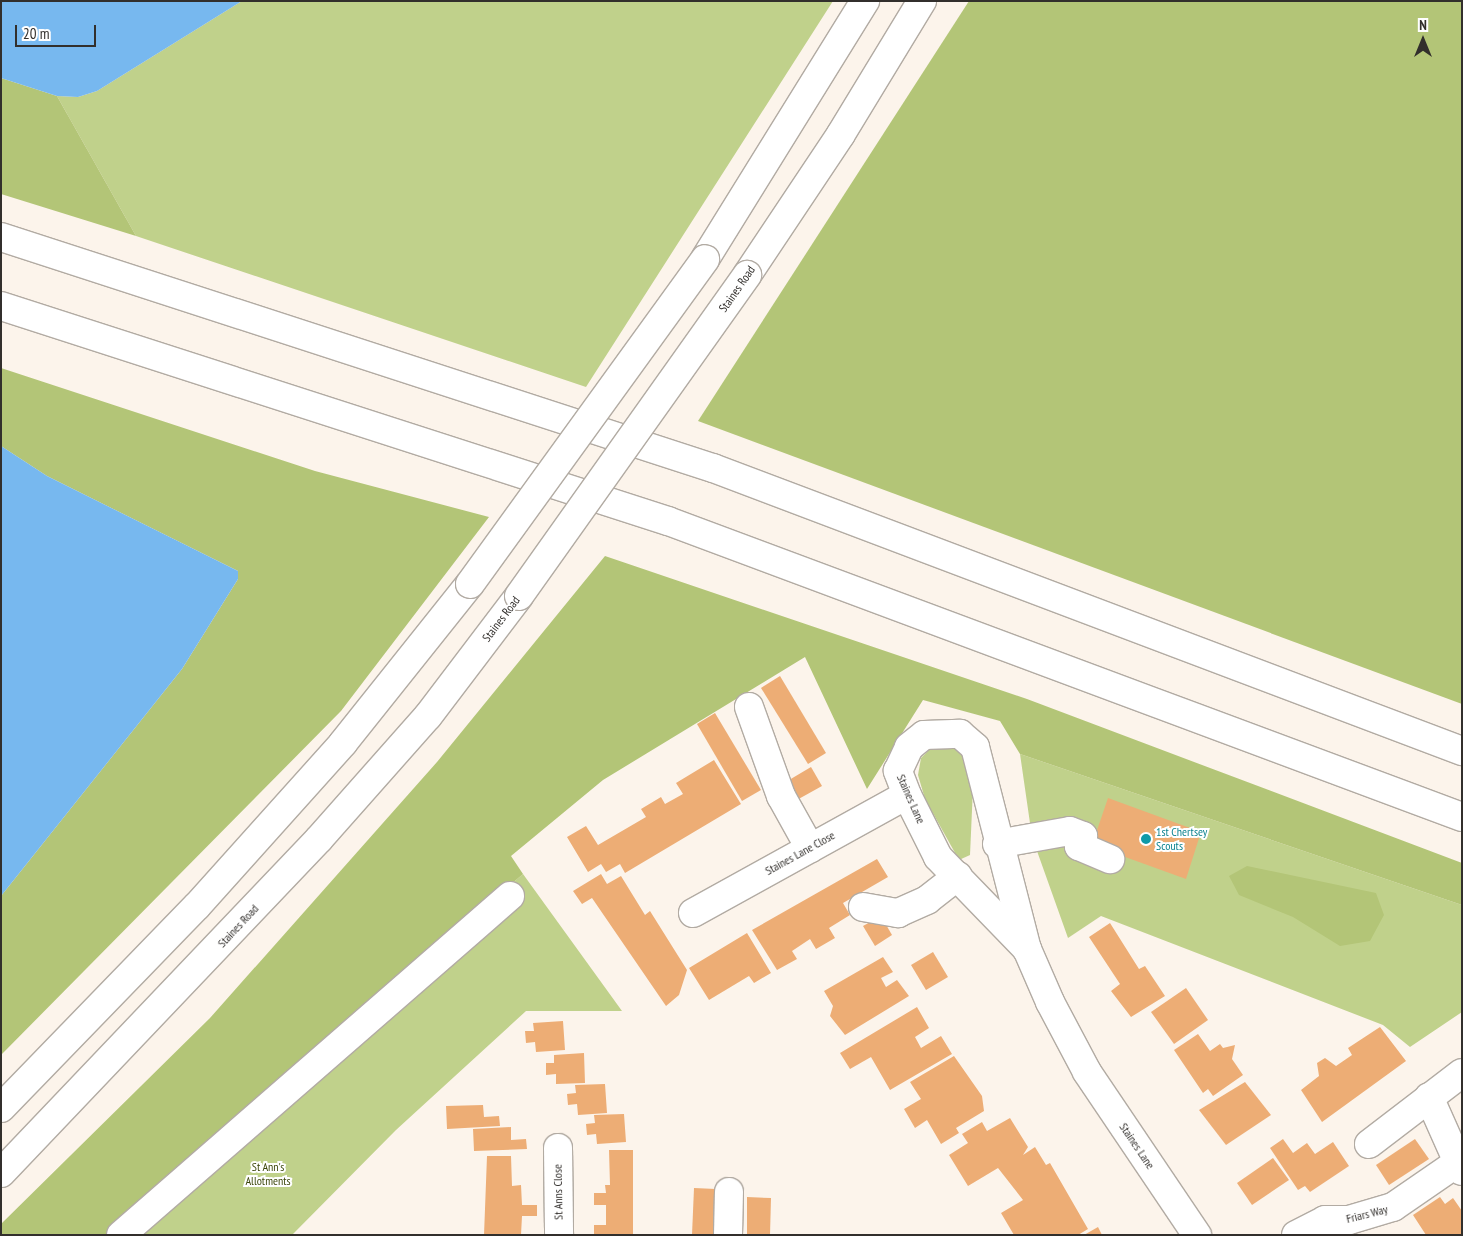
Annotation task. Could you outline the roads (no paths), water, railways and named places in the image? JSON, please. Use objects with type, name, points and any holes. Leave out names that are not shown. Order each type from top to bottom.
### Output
[{"type":"main road","points":[[1,1108],[197,906],[343,743],[470,584],[705,259],[866,1]]},
{"type":"main road","name":"Staines Road","points":[[1,1173],[319,839],[428,716],[519,596],[747,275],[841,134],[922,1]]},
{"type":"main road","points":[[1,237],[714,468],[1462,751]]},
{"type":"main road","points":[[1,306],[668,522],[1462,817]]},
{"type":"main road","points":[[749,708],[781,796],[810,848]]},
{"type":"main road","name":"Staines Lane","points":[[1027,949],[938,857],[906,795],[898,771],[909,748],[924,735],[960,734],[975,747],[984,770],[997,844],[1027,949],[1087,1072],[1197,1235]]},
{"type":"main road","name":"Staines Lane Close","points":[[694,913],[906,795]]},
{"type":"main road","points":[[997,844],[1070,831],[1083,836],[1079,846],[1110,859]]},
{"type":"main road","points":[[863,906],[898,913],[926,900],[958,876]]},
{"type":"main road","points":[[121,1235],[510,896]]},
{"type":"main road","points":[[1370,1144],[1462,1073]]},
{"type":"main road","name":"Friars Way","points":[[1296,1235],[1325,1220],[1349,1220],[1393,1207],[1459,1167],[1428,1098]]},
{"type":"main road","name":"St Anns Close","points":[[558,1148],[559,1235]]},
{"type":"main road","points":[[728,1235],[729,1192]]},
{"type":"water","points":[[1,1],[242,1],[97,91],[78,97],[57,96],[1,78]]},
{"type":"water","points":[[1,446],[47,476],[238,571],[238,579],[182,669],[1,896]]},
{"type":"place","name":"1st Chertsey Scouts","points":[[1146,839]]},
{"type":"park label","name":"St Ann's Allotments","points":[[268,1174]]}]
